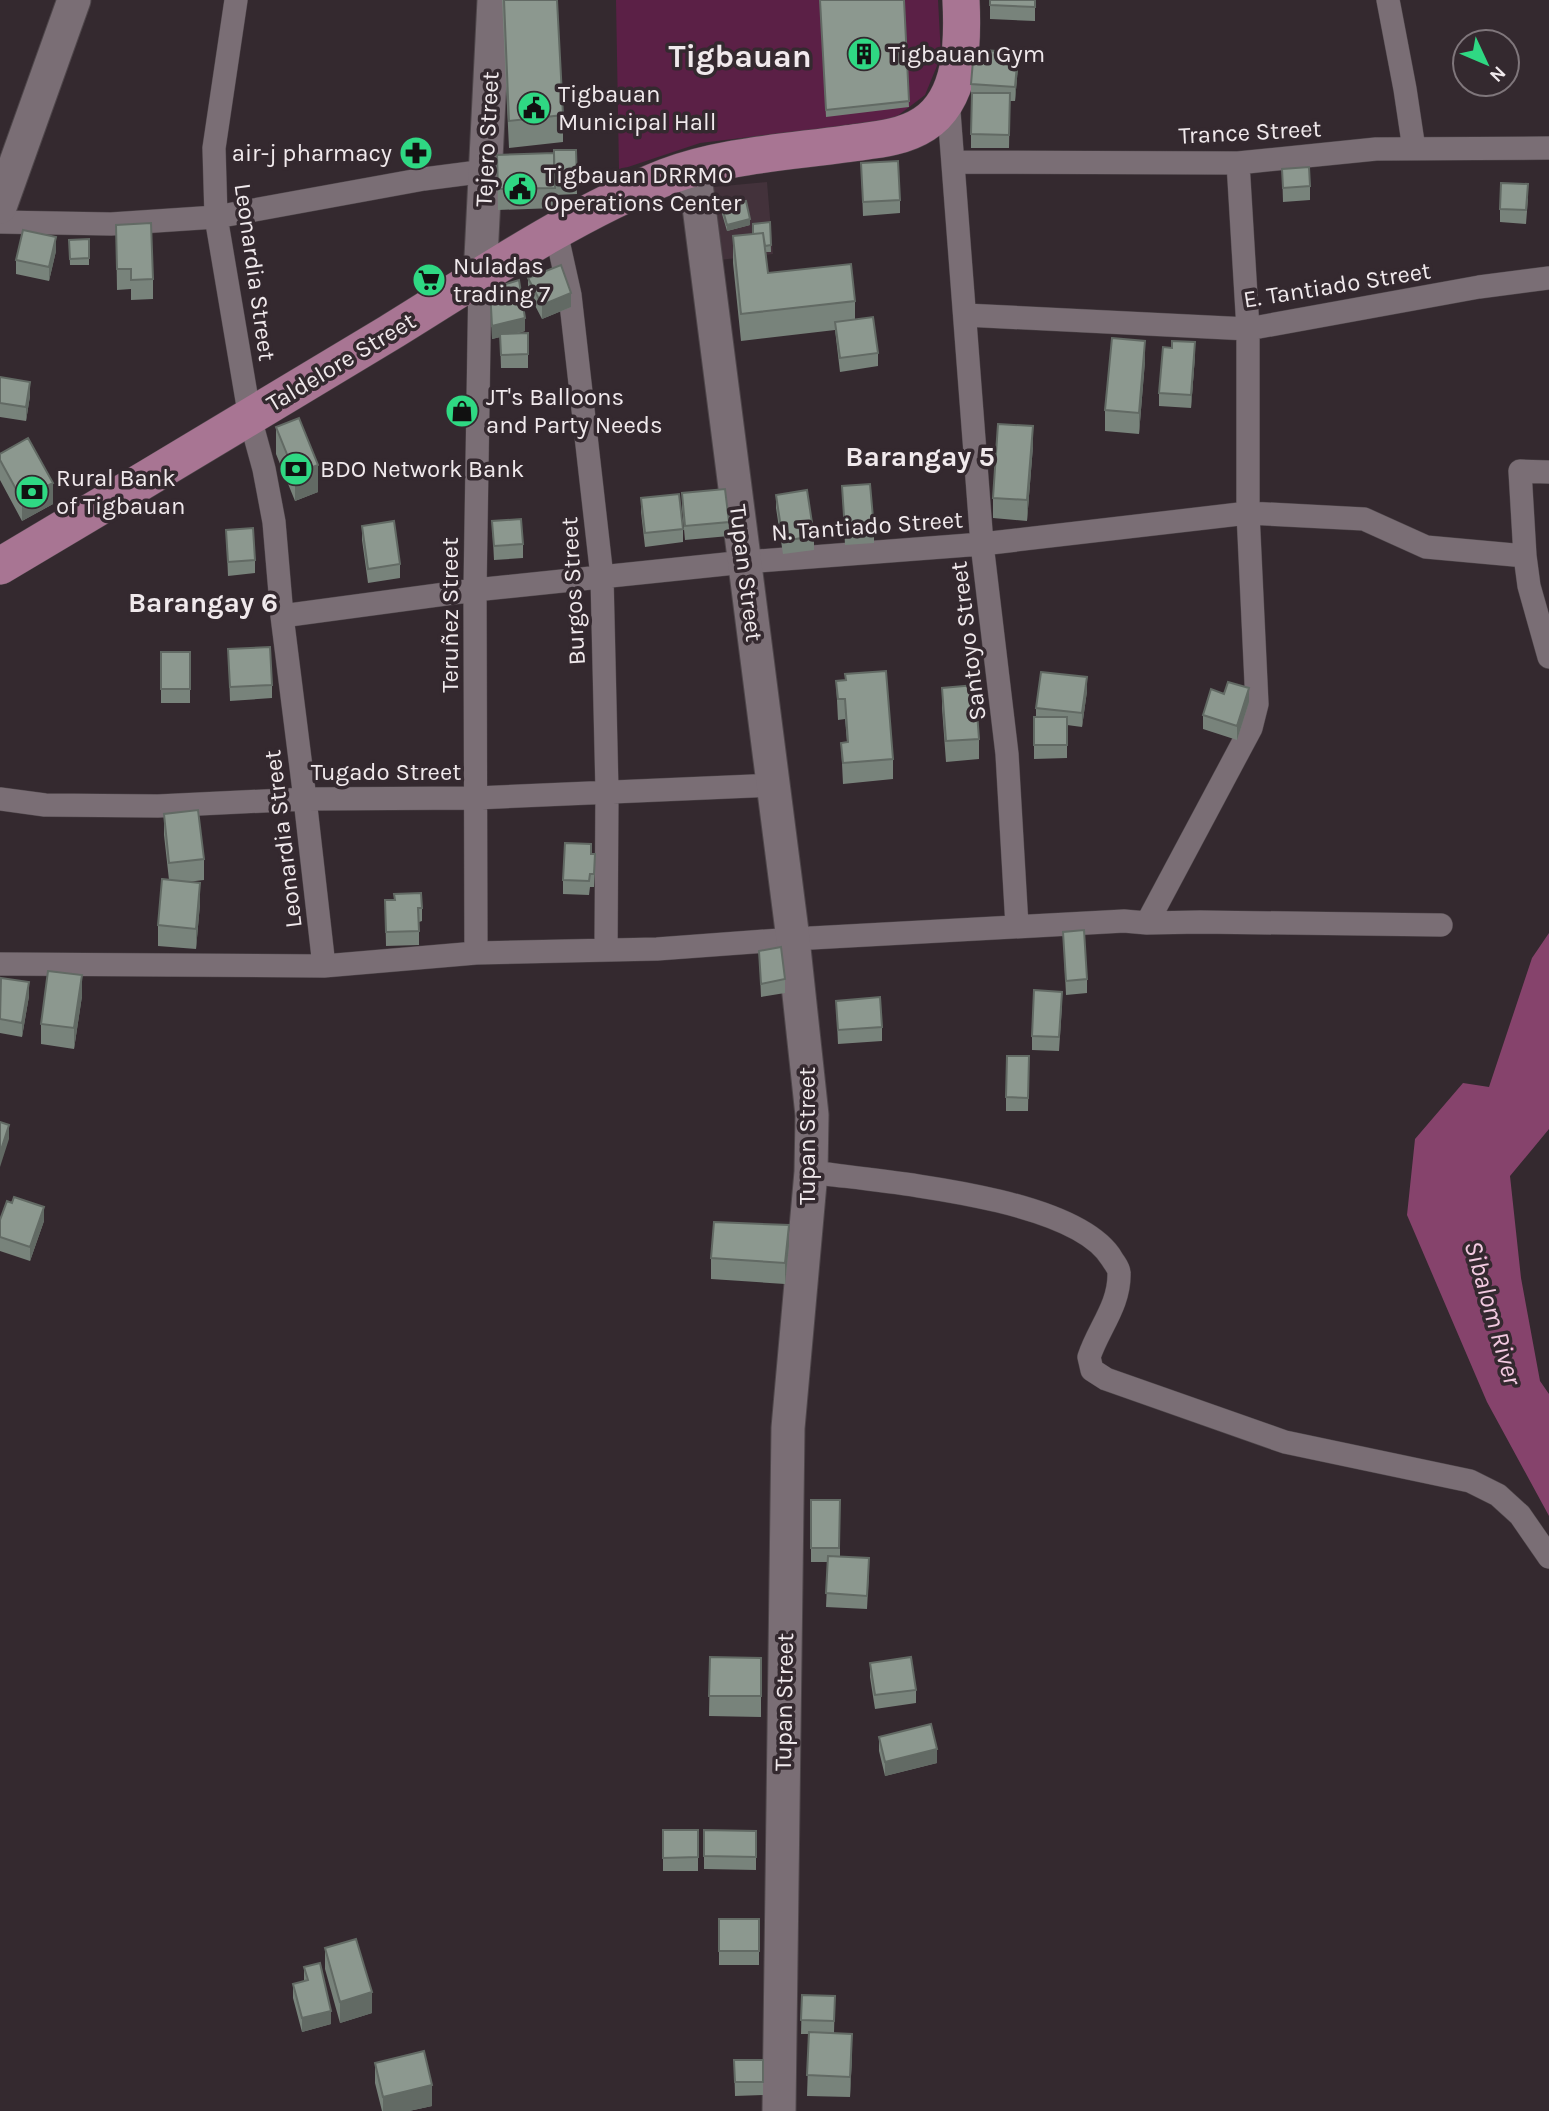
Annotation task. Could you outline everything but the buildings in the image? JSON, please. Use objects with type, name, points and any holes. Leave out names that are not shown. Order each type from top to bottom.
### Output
[{"type":"main road","points":[[0,207],[74,0]]},
{"type":"main road","name":"Tejero Street","points":[[480,277],[494,0]]},
{"type":"main road","name":"Taldelore Street","points":[[0,566],[556,232],[667,176],[743,159],[900,136],[927,123],[947,99],[958,71],[962,35],[961,0]]},
{"type":"main road","name":"Tupan Street","points":[[694,168],[810,1088],[811,1172],[788,1427],[779,2111]]},
{"type":"street","name":"Leonardia Street","points":[[236,0],[214,148],[216,217],[250,418],[264,469],[274,522],[282,616],[324,966]]},
{"type":"street","points":[[1388,0],[1414,149]]},
{"type":"street","name":"Santoyo Street","points":[[947,99],[982,544],[1007,754],[1017,926]]},
{"type":"street","name":"Trance Street","points":[[953,162],[1238,163],[1376,149],[1549,148]]},
{"type":"street","points":[[1147,923],[1251,728],[1257,704],[1248,513],[1248,328],[1238,163]]},
{"type":"street","points":[[0,222],[111,224],[216,217],[424,178],[486,171]]},
{"type":"street","name":"Burgos Street","points":[[556,232],[570,295],[602,577],[607,791],[606,950]]},
{"type":"street","name":"Teruñez Street","points":[[476,953],[475,590],[480,277]]},
{"type":"street","name":"E. Tantiado Street","points":[[965,315],[1248,328],[1549,278]]},
{"type":"street","points":[[1549,472],[1520,471],[1529,586],[1549,657]]},
{"type":"street","name":"N. Tantiado Street","points":[[282,616],[475,590],[745,562],[982,544],[1248,513],[1364,519],[1426,547],[1525,556]]},
{"type":"street","name":"Tugado Street","points":[[0,799],[45,804],[158,806],[305,799],[476,798],[773,785]]},
{"type":"street","points":[[0,964],[324,966],[476,953],[657,949],[1124,921],[1441,925]]},
{"type":"street","points":[[811,1172],[1008,1203],[1058,1219],[1097,1240],[1108,1251],[1119,1270],[1116,1300],[1089,1357],[1092,1370],[1105,1379],[1285,1442],[1470,1481],[1498,1495],[1520,1515],[1549,1557]]},
{"type":"shaded area","points":[[616,0],[938,0],[941,56],[925,95],[892,120],[700,143],[619,170]]},
{"type":"shaded area","points":[[767,182],[773,254],[719,260],[713,187]]},
{"type":"water","name":"Sibalom River","points":[[1549,933],[1549,1129],[1510,1176],[1521,1278],[1540,1381],[1549,1394],[1549,1516],[1487,1402],[1407,1215],[1415,1139],[1463,1083],[1489,1087],[1532,958]]},
{"type":"place","name":"Tigbauan Gym","points":[[864,54]]},
{"type":"place","name":"Tigbauan Municipal Hall","points":[[534,108]]},
{"type":"place","name":"air-j pharmacy","points":[[416,153]]},
{"type":"place","name":"Tigbauan DRRMO Operations Center","points":[[520,189]]},
{"type":"place","name":"Nuladas trading 7","points":[[429,280]]},
{"type":"place","name":"JT's Balloons and Party Needs","points":[[462,411]]},
{"type":"place","name":"BDO Network Bank","points":[[296,469]]},
{"type":"place","name":"Rural Bank of Tigbauan","points":[[32,492]]},
{"type":"district","name":"Tigbauan","points":[[740,56]]},
{"type":"district","name":"Barangay 5","points":[[920,456]]},
{"type":"district","name":"Barangay 6","points":[[203,602]]}]
